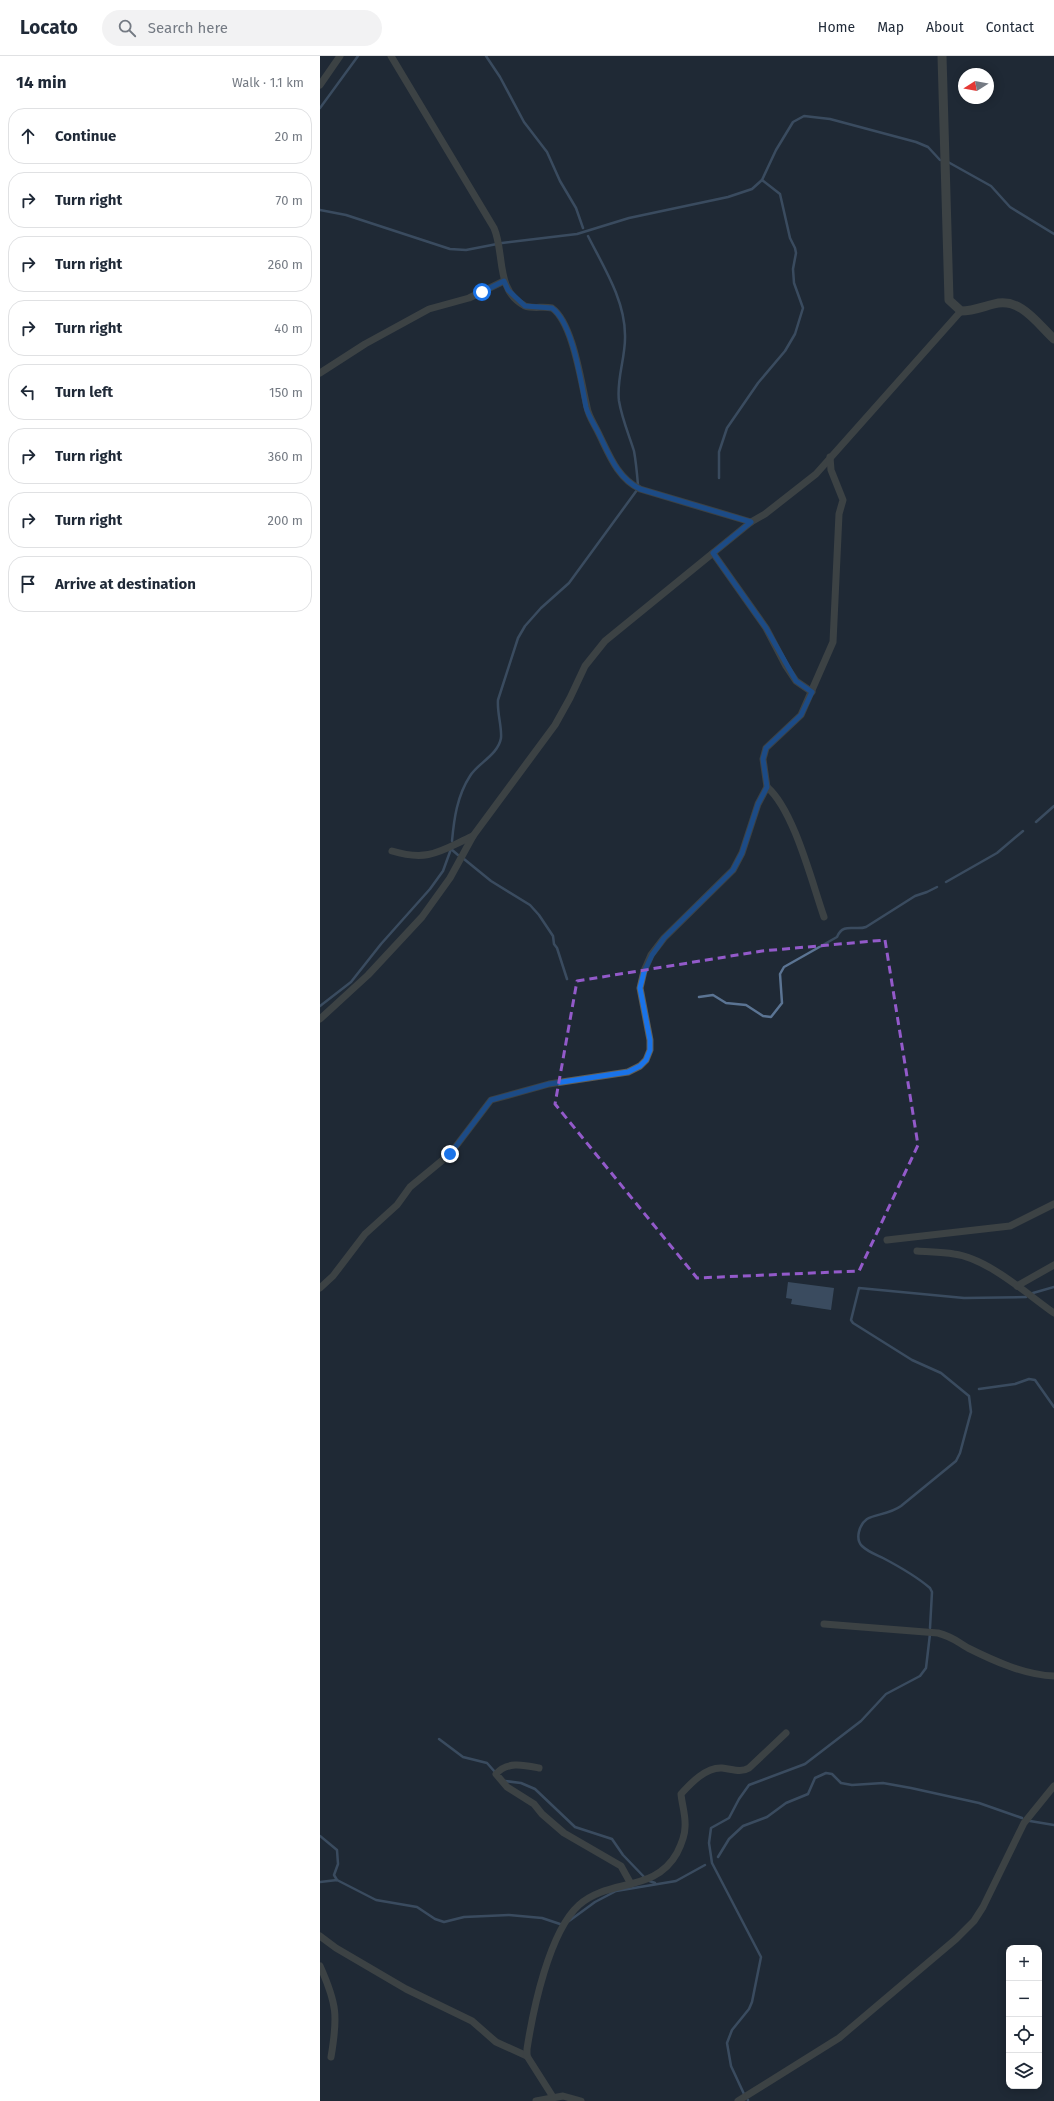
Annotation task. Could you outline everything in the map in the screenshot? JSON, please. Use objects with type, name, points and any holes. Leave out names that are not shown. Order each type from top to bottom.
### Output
[{"type":"street","points":[[320,85],[340,56]]},
{"type":"street","points":[[391,56],[494,228],[498,238],[504,281],[508,290],[525,306],[552,308],[564,320],[582,378],[587,409],[613,462],[625,479],[640,489],[751,522]]},
{"type":"street","points":[[942,56],[949,300],[961,311],[972,311],[1007,302],[1016,305],[1025,311],[1054,339]]},
{"type":"street","points":[[320,373],[365,344],[429,309],[469,298],[504,281]]},
{"type":"street","points":[[320,1019],[368,975],[422,917],[450,878],[473,836],[555,725],[585,666],[605,641],[751,522],[765,514],[816,474],[830,456],[961,311]]},
{"type":"street","points":[[320,1288],[333,1276],[365,1234],[396,1205],[410,1187],[450,1154],[491,1100],[549,1084],[628,1072],[640,1066],[646,1060],[650,1050],[650,1040],[640,988],[644,972],[652,955],[664,938],[733,870],[742,853],[758,804],[767,787],[763,759],[766,748],[801,715],[833,642],[839,514],[843,500],[831,470],[830,456]]},
{"type":"street","points":[[713,553],[766,628],[796,681],[812,692]]},
{"type":"street","points":[[767,787],[775,794],[790,824],[804,857],[824,917]]},
{"type":"street","points":[[392,851],[411,856],[431,855],[473,836]]},
{"type":"street","points":[[887,1240],[1010,1226],[1054,1204]]},
{"type":"street","points":[[917,1251],[955,1254],[968,1258],[990,1268],[1054,1313]]},
{"type":"street","points":[[1017,1286],[1054,1265]]},
{"type":"street","points":[[824,1624],[938,1633],[952,1636],[967,1647],[1030,1673],[1054,1676]]},
{"type":"street","points":[[527,2056],[530,2028],[544,1974],[558,1935],[570,1914],[580,1904],[594,1896],[657,1875],[667,1868],[674,1858],[684,1836],[686,1827],[681,1794],[712,1769],[720,1768],[744,1771],[786,1733]]},
{"type":"street","points":[[539,1768],[510,1765],[500,1769],[496,1774],[507,1787],[534,1804],[542,1814],[564,1833],[621,1866],[631,1884]]},
{"type":"street","points":[[738,2101],[839,2038],[956,1940],[974,1921],[983,1907],[1024,1823],[1054,1786]]},
{"type":"street","points":[[320,1936],[336,1948],[406,1989],[472,2021],[496,2042],[527,2056],[553,2097]]},
{"type":"street","points":[[320,1966],[333,1994],[336,2020],[331,2057]]},
{"type":"street","points":[[536,2101],[563,2096],[581,2101]]},
{"type":"highlighted area","points":[[885,940],[918,1145],[859,1271],[697,1278],[555,1104],[577,981],[762,951]]},
{"type":"water","points":[[788,1282],[834,1288],[831,1310],[791,1304],[792,1299],[786,1298]]},
{"type":"waterway","points":[[320,108],[358,56]]},
{"type":"waterway","points":[[486,56],[500,77],[524,122],[547,152],[560,181],[576,208],[583,228]]},
{"type":"waterway","points":[[502,243],[577,234],[629,218],[728,197],[752,189],[762,180],[776,150],[793,122],[804,116],[830,119],[916,142],[928,147],[940,160]]},
{"type":"waterway","points":[[948,162],[991,186],[1010,207],[1054,234]]},
{"type":"waterway","points":[[719,478],[719,452],[727,428],[758,383],[785,351],[795,334],[803,308],[794,283],[793,269],[796,253],[795,248],[790,238],[780,194],[762,180]]},
{"type":"waterway","points":[[320,210],[346,215],[450,249],[466,250],[497,244]]},
{"type":"waterway","points":[[588,236],[612,284],[624,322],[625,343],[618,393],[620,408],[634,451],[638,485]]},
{"type":"waterway","points":[[452,841],[457,808],[462,792],[470,776],[492,754],[501,738],[498,700],[518,638],[525,626],[541,608],[569,583],[637,490]]},
{"type":"waterway","points":[[1036,822],[1054,806]]},
{"type":"waterway","points":[[946,882],[997,853],[1023,831]]},
{"type":"waterway","points":[[451,849],[458,855]]},
{"type":"waterway","points":[[320,1006],[351,982],[381,944],[430,889],[443,871],[451,849]]},
{"type":"waterway","points":[[464,859],[491,881],[530,905],[539,915],[553,936],[554,944],[557,948],[567,979]]},
{"type":"waterway","points":[[699,997],[713,995],[726,1003],[746,1005],[763,1016],[771,1017],[782,1003],[780,974],[784,967],[837,937],[840,932],[846,928],[866,927],[915,896],[937,887]]},
{"type":"waterway","points":[[1033,1293],[1054,1287]]},
{"type":"waterway","points":[[930,1628],[932,1592],[930,1588],[908,1572],[864,1548],[860,1543],[858,1536],[860,1528],[867,1519],[897,1509],[956,1461],[960,1453],[971,1412],[969,1396],[941,1373],[912,1360],[853,1323],[851,1320],[859,1288],[964,1298],[1026,1297]]},
{"type":"waterway","points":[[979,1389],[1015,1384],[1029,1379],[1035,1380],[1054,1407]]},
{"type":"waterway","points":[[744,2094],[731,2066],[727,2043],[732,2030],[749,2009],[752,2002],[761,1957],[712,1863],[709,1843],[711,1828],[729,1818],[739,1799],[749,1785],[805,1764],[861,1721],[886,1694],[920,1676],[926,1668],[930,1634]]},
{"type":"waterway","points":[[439,1739],[463,1757],[487,1763],[495,1772]]},
{"type":"waterway","points":[[718,1857],[729,1839],[743,1826],[767,1817],[786,1803],[808,1794],[815,1778],[826,1773],[832,1774],[841,1783],[852,1785],[883,1783],[911,1788],[979,1803],[1022,1818]]},
{"type":"waterway","points":[[505,1781],[521,1783],[535,1789],[575,1827],[612,1839],[623,1855],[647,1880],[655,1883]]},
{"type":"waterway","points":[[1030,1821],[1054,1825]]},
{"type":"waterway","points":[[320,1836],[337,1850],[338,1864],[334,1875],[337,1880]]},
{"type":"waterway","points":[[569,1921],[595,1902],[616,1891],[676,1881],[705,1865]]},
{"type":"waterway","points":[[320,1882],[337,1880],[376,1900],[417,1907],[435,1919],[444,1922],[464,1917],[509,1915],[542,1918],[563,1925]]},
{"type":"route","points":[[450,1154],[491,1100],[549,1084],[628,1072],[640,1066],[646,1060],[650,1050],[650,1040],[640,988],[644,972],[652,955],[664,938],[733,870],[742,853],[758,804],[767,787],[763,759],[766,748],[801,715],[812,692],[796,681],[786,666],[766,628],[713,553],[751,522],[640,489],[632,485],[620,473],[613,462],[587,409],[582,378],[564,320],[557,311],[547,306],[525,306],[508,290],[504,281],[482,292]]}]
